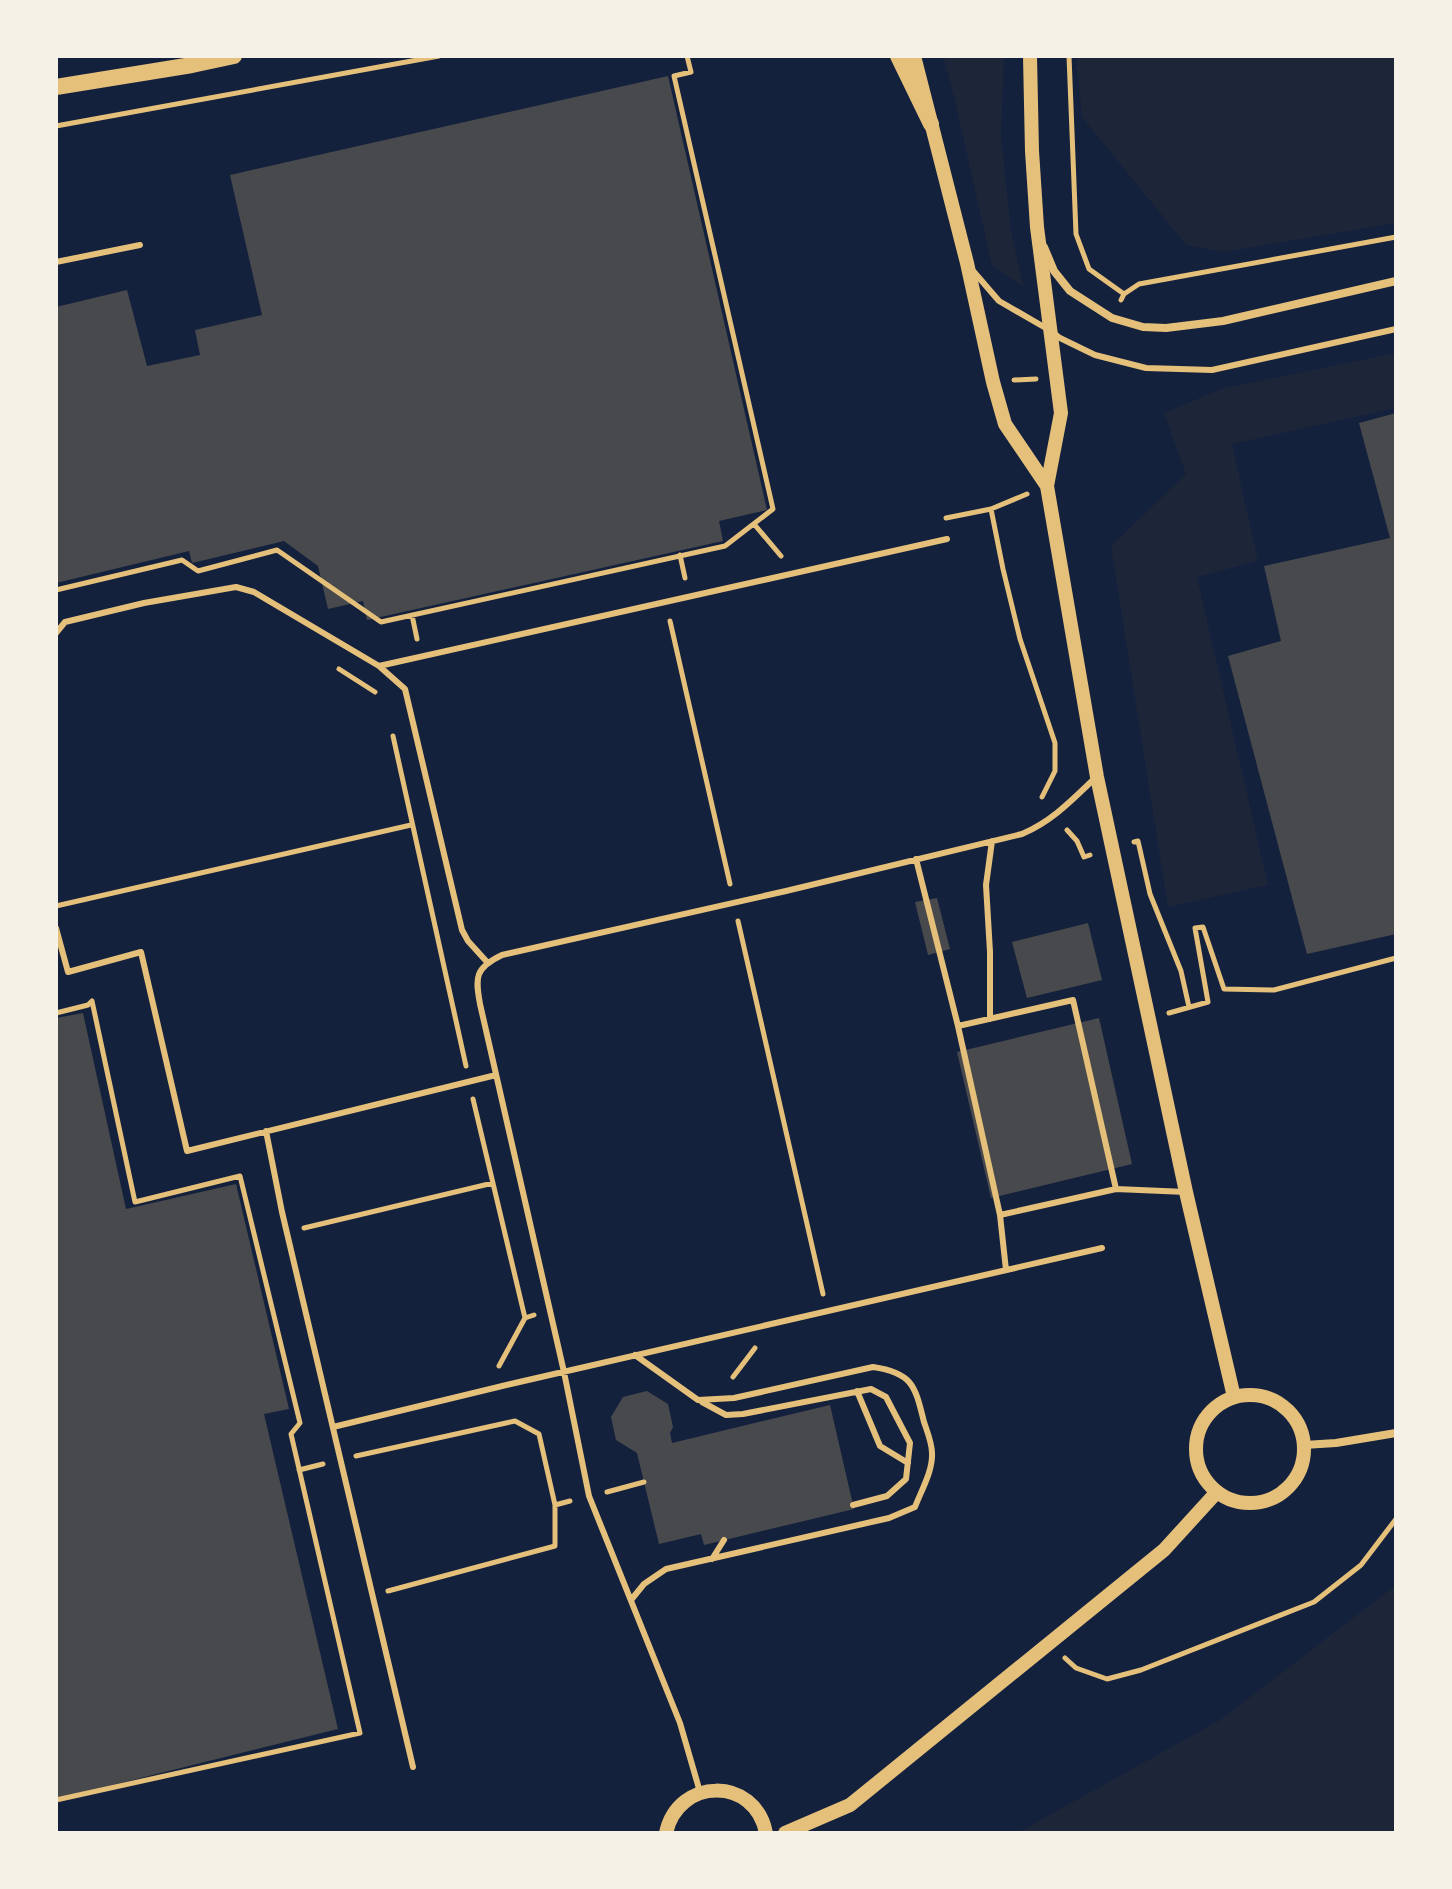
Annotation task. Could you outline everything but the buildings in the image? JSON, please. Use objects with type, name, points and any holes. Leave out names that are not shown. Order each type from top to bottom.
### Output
[{"type":"main road","points":[[56,87],[234,56]]},
{"type":"main road","points":[[898,56],[931,124]]},
{"type":"street","points":[[914,56],[1005,424],[1047,486]]},
{"type":"street","points":[[1030,56],[1037,227],[1061,413],[1047,486],[1097,777],[1186,1192],[1234,1397]]},
{"type":"street","points":[[1037,227],[1054,271],[1070,291],[1112,318],[1143,327],[1166,328],[1223,321],[1396,281]]},
{"type":"street","points":[[1234,1397],[1266,1397],[1292,1415],[1300,1429],[1304,1445],[1302,1463],[1295,1480],[1283,1493],[1268,1501],[1250,1504],[1232,1501],[1216,1493],[1204,1481],[1197,1465],[1195,1448],[1198,1431],[1206,1416],[1219,1404],[1234,1397]]},
{"type":"street","points":[[1304,1445],[1396,1433]]},
{"type":"street","points":[[785,1833],[850,1805],[1164,1550],[1216,1493]]},
{"type":"street","points":[[666,1833],[675,1810],[686,1799],[700,1792],[716,1790],[732,1792],[746,1800],[757,1811],[766,1833]]},
{"type":"lane","points":[[56,262],[140,245]]},
{"type":"lane","points":[[967,263],[999,301],[1060,338],[1095,355],[1146,368],[1212,370],[1396,329]]},
{"type":"lane","points":[[379,666],[947,539]]},
{"type":"lane","points":[[56,633],[65,622],[144,603],[236,587],[254,592],[379,666],[405,689],[462,930],[487,962]]},
{"type":"lane","points":[[700,1792],[680,1723],[589,1496],[551,1311],[476,984],[480,972],[487,962],[502,955],[1022,834],[1042,825],[1097,777]]},
{"type":"lane","points":[[990,1019],[986,885],[992,841]]},
{"type":"lane","points":[[916,859],[958,1026],[1000,1215],[1006,1270]]},
{"type":"lane","points":[[56,928],[68,972],[141,952],[187,1151],[496,1075]]},
{"type":"lane","points":[[958,1026],[1073,1000],[1116,1189]]},
{"type":"lane","points":[[266,1131],[413,1767]]},
{"type":"lane","points":[[1000,1215],[1116,1189],[1186,1192]]},
{"type":"lane","points":[[333,1427],[1102,1248]]},
{"type":"lane","points":[[635,1355],[698,1400],[726,1415],[871,1389],[886,1397],[910,1443],[906,1479],[887,1496],[853,1505]]},
{"type":"lane","points":[[631,1600],[644,1584],[666,1569],[889,1518],[915,1507],[930,1467],[932,1452],[917,1393],[906,1378],[891,1370],[873,1367],[734,1398],[698,1400]]},
{"type":"lane","points":[[857,1391],[880,1446],[908,1463]]},
{"type":"lane","points":[[712,1559],[724,1540]]},
{"type":"path","points":[[56,126],[439,56]]},
{"type":"path","points":[[56,590],[182,560],[198,571],[277,550],[381,622],[725,546],[773,509],[674,76],[691,72],[687,56]]},
{"type":"path","points":[[1069,56],[1076,234],[1089,269],[1124,294],[1139,284],[1396,237]]},
{"type":"path","points":[[944,518],[991,509],[1047,486]]},
{"type":"path","points":[[991,509],[1020,639],[1055,743],[1055,771],[1042,797],[1034,805]]},
{"type":"path","points":[[754,524],[780,557],[793,554]]},
{"type":"path","points":[[680,555],[685,581],[669,620],[827,1311]]},
{"type":"path","points":[[244,559],[254,592]]},
{"type":"path","points":[[333,665],[385,699]]},
{"type":"path","points":[[391,727],[525,1318],[551,1311]]},
{"type":"path","points":[[56,906],[411,825]]},
{"type":"path","points":[[1150,1018],[1208,1002],[1195,928],[1203,927],[1224,989],[1274,990],[1396,958]]},
{"type":"path","points":[[56,1013],[88,1005],[92,1001],[135,1202],[240,1176],[300,1423],[291,1434],[360,1733],[56,1800]]},
{"type":"path","points":[[287,1232],[493,1183]]},
{"type":"path","points":[[299,1470],[515,1421],[539,1434],[555,1505],[555,1546],[372,1595]]},
{"type":"path","points":[[555,1505],[644,1482]]},
{"type":"path","points":[[1049,1643],[1076,1668],[1107,1679],[1141,1670],[1314,1602],[1361,1565],[1396,1519]]},
{"type":"shaded area","points":[[943,56],[1004,56],[1001,137],[1011,232],[1023,286],[992,266]]},
{"type":"shaded area","points":[[1076,56],[1396,56],[1396,223],[1224,252],[1186,245],[1082,117]]},
{"type":"shaded area","points":[[1396,353],[1396,408],[1232,444],[1258,561],[1197,577],[1268,885],[1168,907],[1111,546],[1186,474],[1164,413],[1224,388]]},
{"type":"shaded area","points":[[1396,1585],[1396,1833],[1017,1833],[1220,1720]]}]
